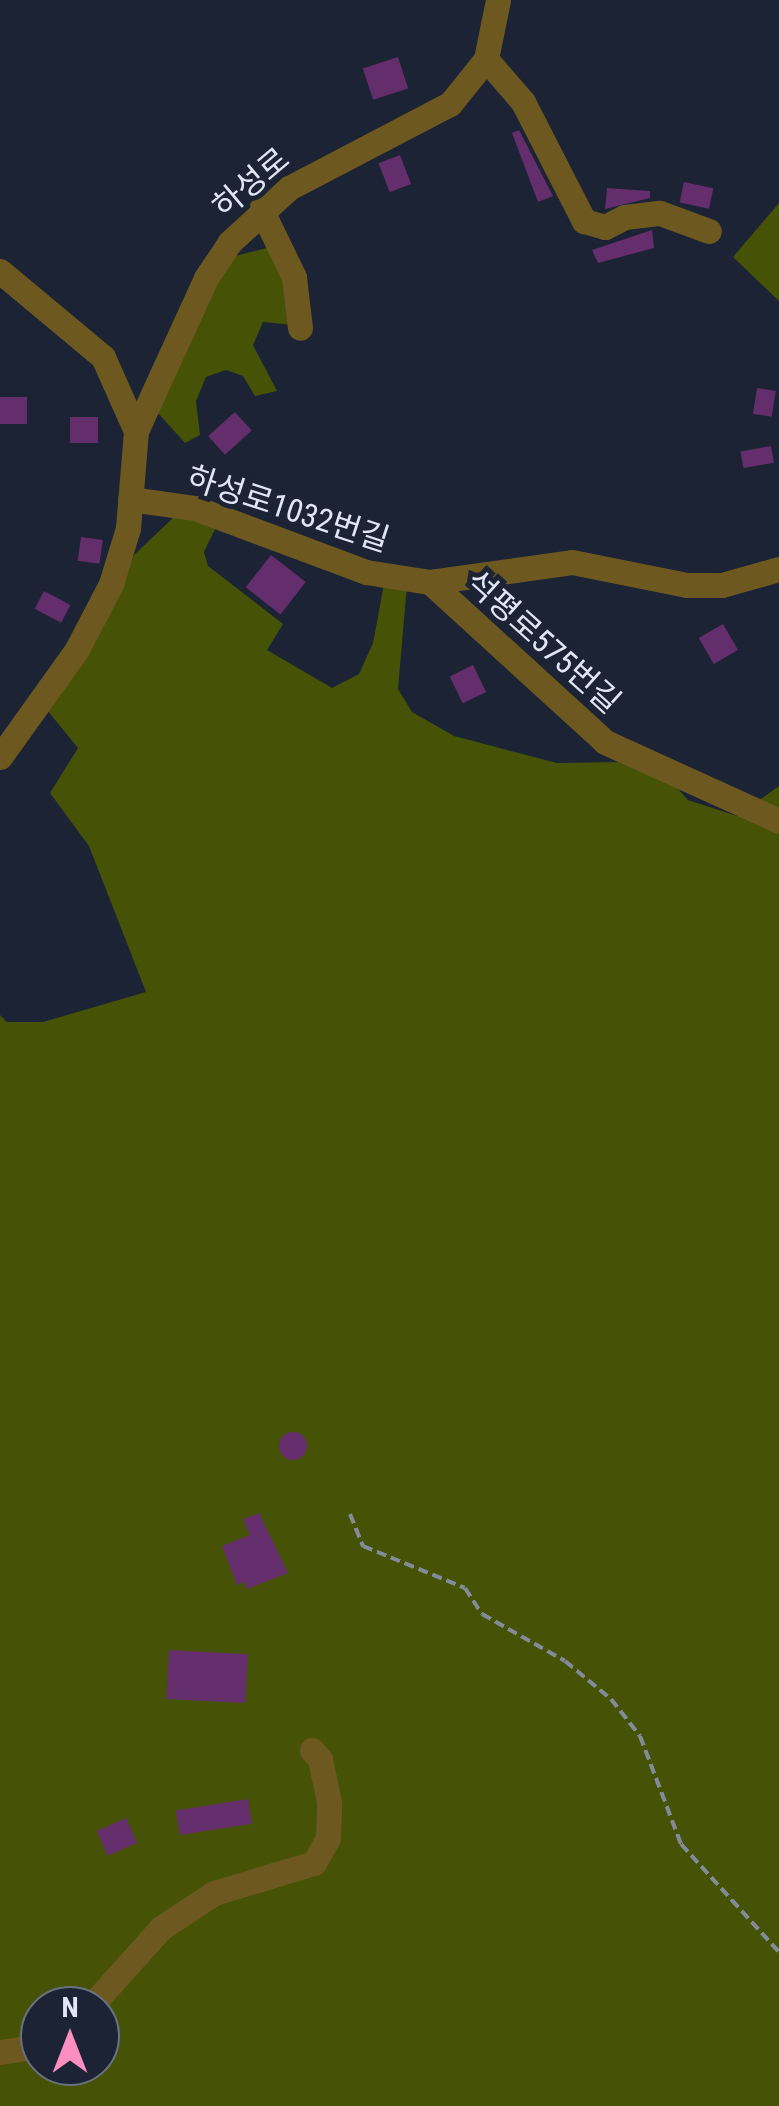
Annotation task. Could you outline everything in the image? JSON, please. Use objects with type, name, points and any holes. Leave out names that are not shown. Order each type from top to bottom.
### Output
[{"type":"street","points":[[498,0],[486,59],[523,102],[584,221],[604,227],[660,214],[709,232]]},
{"type":"street","name":"하성로","points":[[0,758],[100,606],[124,547],[136,431],[206,278],[261,209],[312,172],[436,113],[486,59]]},
{"type":"street","points":[[261,209],[300,294],[300,328]]},
{"type":"street","name":"하성로","points":[[0,271],[68,322],[103,357],[136,431]]},
{"type":"street","name":"하성로1032번길","points":[[130,499],[195,508],[366,572],[430,582],[572,562],[686,585],[722,585],[779,570]]},
{"type":"street","name":"석평로575번길","points":[[430,582],[605,742],[779,820]]},
{"type":"street","points":[[109,1986],[161,1928],[214,1893],[314,1863],[328,1838],[329,1802],[320,1759],[312,1750]]},
{"type":"path","points":[[350,1514],[362,1546],[465,1588],[482,1614],[566,1662],[611,1700],[640,1736],[682,1844],[779,1952]]},
{"type":"green space","points":[[779,203],[779,301],[733,257]]},
{"type":"green space","points":[[271,247],[278,253],[294,325],[263,322],[253,345],[277,391],[255,396],[243,376],[226,370],[206,377],[196,401],[200,435],[185,443],[157,412],[210,293],[235,256]]},
{"type":"green space","points":[[175,516],[218,523],[204,552],[208,566],[283,624],[267,650],[332,688],[359,674],[373,643],[384,584],[407,585],[398,689],[412,712],[454,736],[557,763],[625,762],[671,781],[688,800],[737,816],[779,786],[779,2106],[0,2106],[0,1015],[7,1022],[43,1022],[146,992],[89,846],[50,793],[78,748],[47,710],[113,606],[134,555]]},
{"type":"building","points":[[398,57],[408,88],[373,100],[363,68]]},
{"type":"building","points":[[519,130],[553,196],[538,202],[512,133]]},
{"type":"building","points":[[400,155],[411,184],[390,192],[379,163]]},
{"type":"building","points":[[684,182],[713,188],[709,209],[680,203]]},
{"type":"building","points":[[607,188],[650,191],[650,198],[605,209]]},
{"type":"building","points":[[652,230],[654,248],[598,263],[592,250]]},
{"type":"building","points":[[757,388],[776,391],[772,417],[753,414]]},
{"type":"building","points":[[0,397],[27,397],[27,424],[0,424]]},
{"type":"building","points":[[235,412],[252,431],[225,455],[208,436]]},
{"type":"building","points":[[70,417],[98,417],[98,443],[70,443]]},
{"type":"building","points":[[771,446],[774,463],[743,468],[740,451]]},
{"type":"building","points":[[81,537],[103,540],[99,564],[78,561]]},
{"type":"building","points":[[271,555],[306,582],[280,614],[246,587]]},
{"type":"building","points":[[44,591],[70,605],[61,623],[35,609]]},
{"type":"building","points":[[723,624],[738,650],[714,664],[699,638]]},
{"type":"building","points":[[473,665],[486,692],[463,703],[450,676]]},
{"type":"building","points":[[293,1432],[303,1436],[307,1446],[303,1456],[293,1460],[283,1456],[279,1446],[283,1436]]},
{"type":"building","points":[[259,1513],[288,1573],[247,1589],[244,1582],[237,1585],[222,1546],[250,1535],[243,1519]]},
{"type":"building","points":[[169,1650],[248,1654],[245,1703],[166,1699]]},
{"type":"building","points":[[248,1799],[252,1824],[180,1835],[176,1810]]},
{"type":"building","points":[[126,1818],[137,1843],[108,1856],[97,1831]]}]
